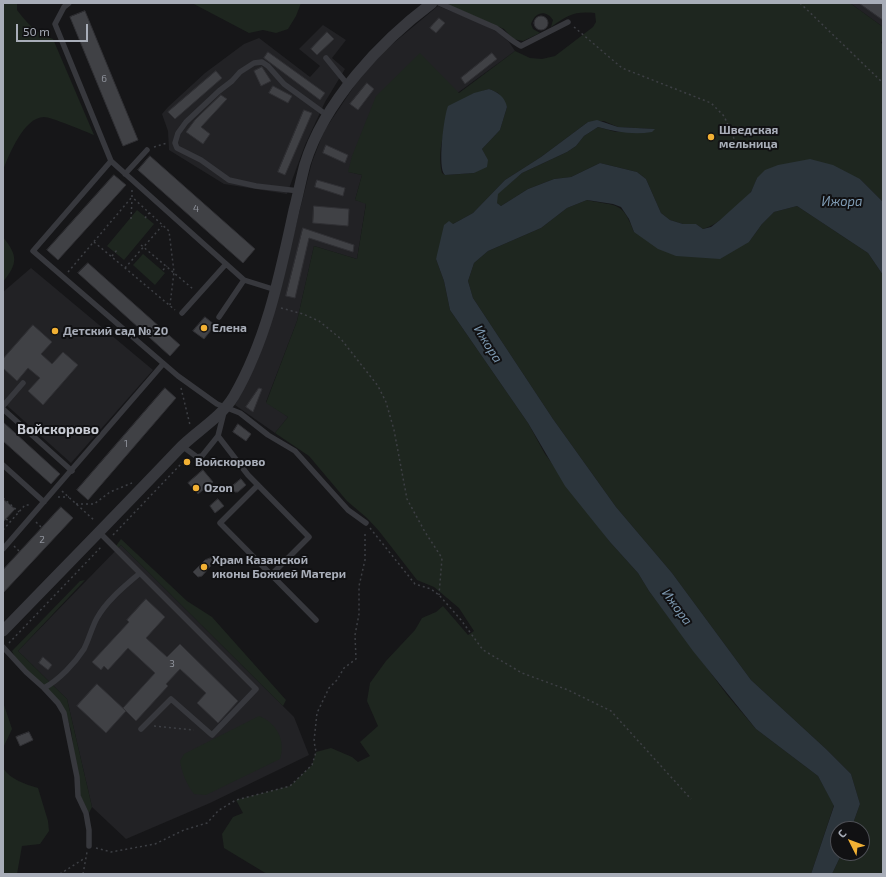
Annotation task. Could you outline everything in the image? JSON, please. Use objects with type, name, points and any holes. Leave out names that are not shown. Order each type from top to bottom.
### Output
[{"type":"street","points":[[3,631],[182,446],[225,408],[233,398],[251,364],[276,290],[305,164],[316,138],[348,86],[386,44],[432,3]]},
{"type":"lane","points":[[69,3],[64,7],[55,24],[111,161],[244,280],[276,290]]},
{"type":"lane","points":[[439,3],[496,28],[504,33],[512,42],[521,46],[568,22]]},
{"type":"lane","points":[[326,58],[348,86]]},
{"type":"lane","points":[[299,192],[256,186],[229,180],[201,160],[177,148],[175,143],[178,133],[186,122],[240,72],[254,63],[262,62],[268,66],[284,84],[328,117]]},
{"type":"lane","points":[[126,174],[147,150]]},
{"type":"lane","points":[[111,161],[33,251],[178,376],[225,408],[240,413],[268,435],[295,451],[348,510],[366,523]]},
{"type":"lane","points":[[182,313],[226,264]]},
{"type":"lane","points":[[219,317],[244,280]]},
{"type":"lane","points":[[3,549],[163,364]]},
{"type":"lane","points":[[23,383],[3,407],[72,471]]},
{"type":"lane","points":[[182,446],[197,457],[202,456],[218,436],[225,408]]},
{"type":"lane","points":[[218,436],[258,485],[309,537],[271,575]]},
{"type":"lane","points":[[3,466],[43,504]]},
{"type":"lane","points":[[258,485],[220,523],[316,620]]},
{"type":"lane","points":[[101,530],[108,541],[256,689],[212,735],[171,699],[143,727]]},
{"type":"lane","points":[[44,688],[52,684],[83,649],[98,617],[112,599],[140,573]]},
{"type":"lane","points":[[3,648],[44,688],[58,703],[64,713],[77,777],[78,796],[86,813],[89,830],[89,846]]},
{"type":"path","points":[[800,3],[883,83]]},
{"type":"path","points":[[568,22],[622,68],[711,103],[724,116],[736,143]]},
{"type":"path","points":[[147,150],[162,144],[175,143]]},
{"type":"path","points":[[131,219],[132,180]]},
{"type":"path","points":[[63,278],[132,198]]},
{"type":"path","points":[[132,198],[169,231],[174,272],[170,305]]},
{"type":"path","points":[[145,218],[149,213]]},
{"type":"path","points":[[125,268],[162,225]]},
{"type":"path","points":[[94,242],[178,312],[182,313]]},
{"type":"path","points":[[142,245],[199,294]]},
{"type":"path","points":[[112,256],[117,250]]},
{"type":"path","points":[[163,270],[167,266]]},
{"type":"path","points":[[271,305],[303,314],[319,321],[341,339],[378,386],[386,402],[394,430],[407,499],[425,532],[442,558],[439,595]]},
{"type":"path","points":[[178,376],[191,429]]},
{"type":"path","points":[[3,648],[181,464],[182,446]]},
{"type":"path","points":[[76,504],[94,504],[110,492],[132,483]]},
{"type":"path","points":[[58,487],[101,530]]},
{"type":"path","points":[[3,498],[19,512]]},
{"type":"path","points":[[3,530],[25,505],[43,504]]},
{"type":"path","points":[[6,519],[10,522]]},
{"type":"path","points":[[366,523],[415,584],[431,589],[439,595],[462,620],[483,650],[522,673],[568,690],[611,711],[691,799]]},
{"type":"path","points":[[83,874],[85,858],[89,846],[111,852],[155,844],[184,830],[206,823],[219,810],[236,800],[290,786],[312,765],[316,752],[314,741],[317,713],[329,688],[337,680],[344,668],[356,659],[356,635],[359,614],[360,586],[365,560],[366,523]]},
{"type":"path","points":[[143,727],[207,731]]},
{"type":"path","points":[[60,874],[85,858]]},
{"type":"shaded area","points":[[3,3],[17,3],[17,10],[28,24],[47,37],[53,39],[94,135],[68,124],[48,118],[44,117],[37,119],[30,123],[18,138],[3,170]]},
{"type":"shaded area","points":[[192,3],[301,3],[296,16],[288,29],[276,33],[263,30],[249,33]]},
{"type":"shaded area","points":[[444,3],[850,3],[883,27],[883,39],[881,43],[883,44],[883,202],[860,179],[757,178],[751,191],[741,203],[722,219],[703,229],[696,224],[683,224],[670,220],[661,213],[646,179],[637,172],[600,163],[571,177],[554,179],[528,189],[501,206],[497,203],[497,194],[522,173],[567,152],[576,146],[584,136],[598,127],[616,132],[654,129],[618,127],[604,121],[588,122],[541,157],[505,180],[473,213],[453,224],[436,259],[444,281],[450,310],[528,423],[545,454],[610,542],[638,573],[649,591],[728,696],[756,729],[818,776],[834,805],[811,874],[267,874],[224,848],[222,834],[233,817],[243,813],[236,800],[290,786],[312,765],[316,752],[331,748],[352,757],[358,762],[370,756],[360,742],[378,726],[367,701],[370,683],[386,661],[415,630],[422,618],[436,612],[443,606],[468,635],[474,631],[459,608],[434,587],[417,580],[379,531],[367,518],[347,501],[309,456],[275,433],[288,417],[266,403],[297,321],[314,246],[357,259],[366,204],[355,200],[362,175],[348,172],[352,156],[376,96],[420,53],[459,93],[515,51],[530,58],[542,59],[555,56],[593,27],[596,22],[595,13],[576,13],[562,19],[551,27],[553,20],[547,14],[541,13],[535,17],[531,24],[533,29],[540,33],[523,41],[513,39],[504,29]],"holes":[[[489,89],[498,93],[507,107],[500,130],[482,149],[486,157],[474,173],[445,175],[442,173],[440,154],[444,134],[471,95]]]},
{"type":"shaded area","points":[[850,3],[883,3],[883,27]]},
{"type":"shaded area","points":[[438,6],[481,23],[499,33],[509,42],[515,51],[349,172],[362,175],[355,200],[366,203],[357,259],[314,246],[297,321],[266,402],[288,417],[275,433],[235,405],[257,362],[272,319],[312,162],[324,131],[359,79],[384,51]]},
{"type":"shaded area","points":[[323,25],[346,40],[332,58],[345,69],[325,102],[305,145],[287,194],[224,184],[169,150],[168,131],[162,114],[205,73],[244,44],[259,38],[310,77],[320,66],[299,49]]},
{"type":"shaded area","points":[[587,200],[612,205],[622,210],[626,214],[634,232],[749,242],[762,224],[774,212],[797,206],[868,253],[883,275],[883,874],[832,874],[838,861],[870,861],[870,821],[854,821],[860,804],[851,774],[751,680],[672,573],[616,507],[553,419],[473,298],[468,281],[474,263],[488,251],[541,228],[567,208]]},
{"type":"shaded area","points":[[137,210],[154,224],[124,260],[107,246]]},
{"type":"shaded area","points":[[3,237],[14,255],[14,264],[3,282]]},
{"type":"shaded area","points":[[143,254],[165,273],[155,285],[133,265]]},
{"type":"shaded area","name":"Детский сад № 20","points":[[31,268],[153,370],[71,463],[3,402],[3,292]]},
{"type":"shaded area","points":[[121,539],[187,601],[212,617],[286,700],[283,706],[121,545],[118,548],[116,546]]},
{"type":"shaded area","points":[[121,545],[294,717],[309,755],[210,803],[126,839],[92,807],[67,699],[18,651]]},
{"type":"shaded area","points":[[85,580],[18,651],[67,699],[92,807],[89,813],[80,795],[71,730],[65,711],[15,657],[12,651],[80,581]]},
{"type":"shaded area","points":[[3,702],[12,729],[3,748]]},
{"type":"shaded area","points":[[259,716],[271,723],[281,739],[282,752],[280,759],[206,795],[194,794],[182,770],[180,761],[184,754]]},
{"type":"shaded area","points":[[3,768],[14,779],[38,788],[48,821],[49,831],[40,844],[22,846],[17,874],[3,874]]},
{"type":"water","points":[[489,89],[501,95],[505,100],[507,107],[500,130],[482,149],[488,160],[487,167],[474,173],[445,175],[443,171],[441,153],[443,130],[448,106],[474,93]]},
{"type":"water","name":"Ижора","points":[[597,120],[618,127],[655,129],[652,132],[631,133],[618,132],[598,127],[584,136],[576,146],[567,152],[522,173],[498,194],[497,203],[501,206],[528,189],[554,179],[571,177],[600,163],[637,172],[646,179],[661,213],[670,220],[683,224],[696,224],[703,229],[711,227],[751,192],[757,178],[765,170],[778,165],[810,159],[833,165],[860,179],[883,202],[883,275],[868,253],[797,206],[774,212],[762,224],[749,242],[720,259],[676,256],[658,249],[634,232],[629,219],[621,207],[613,204],[587,200],[567,208],[541,228],[488,251],[474,263],[468,281],[473,298],[553,419],[616,507],[672,573],[751,680],[851,774],[860,804],[854,821],[830,821],[830,861],[838,861],[832,874],[811,874],[834,806],[818,776],[756,729],[693,651],[649,591],[638,573],[610,542],[565,486],[528,423],[450,310],[444,281],[436,259],[444,225],[449,221],[453,224],[473,213],[505,180],[541,157],[588,122]]},
{"type":"building","points":[[859,3],[883,3],[883,20]]},
{"type":"building","points":[[85,11],[138,140],[123,146],[70,17]]},
{"type":"building","points":[[541,16],[546,18],[548,23],[546,28],[541,30],[536,28],[534,23],[536,18]]},
{"type":"building","points":[[439,18],[445,23],[436,33],[430,28]]},
{"type":"building","points":[[327,32],[334,39],[317,55],[311,49]]},
{"type":"building","points":[[268,52],[325,93],[320,100],[264,58]]},
{"type":"building","points":[[492,53],[497,59],[465,84],[461,78]]},
{"type":"building","points":[[262,67],[271,81],[261,86],[254,71]]},
{"type":"building","points":[[216,71],[222,78],[175,119],[168,112]]},
{"type":"building","points":[[367,83],[374,89],[358,110],[350,104]]},
{"type":"building","points":[[273,86],[292,96],[288,103],[269,93]]},
{"type":"building","points":[[221,95],[227,99],[201,127],[210,134],[203,144],[186,132],[195,120]]},
{"type":"building","points":[[304,110],[312,113],[285,175],[278,172]]},
{"type":"building","points":[[326,145],[348,155],[345,163],[323,153]]},
{"type":"building","points":[[150,156],[255,249],[243,263],[138,170]]},
{"type":"building","points":[[114,175],[126,185],[58,260],[47,250]]},
{"type":"building","points":[[317,180],[345,188],[343,196],[315,187]]},
{"type":"building","points":[[314,206],[349,209],[348,226],[313,223]]},
{"type":"building","points":[[303,228],[354,245],[353,252],[309,238],[295,298],[286,296]]},
{"type":"building","points":[[88,263],[180,345],[170,356],[78,273]]},
{"type":"building","name":"Елена","points":[[205,317],[215,325],[204,339],[193,331]]},
{"type":"building","points":[[33,325],[52,342],[41,354],[52,364],[63,352],[78,365],[43,405],[28,391],[40,378],[28,368],[17,381],[3,368],[3,359]]},
{"type":"building","points":[[165,388],[176,398],[88,500],[77,490]]},
{"type":"building","points":[[259,388],[262,389],[253,412],[246,407]]},
{"type":"building","points":[[3,422],[60,474],[51,484],[3,441]]},
{"type":"building","points":[[238,424],[251,434],[246,441],[233,432]]},
{"type":"building","points":[[203,470],[213,482],[198,494],[188,483]]},
{"type":"building","points":[[241,479],[246,485],[238,492],[235,492],[231,487]]},
{"type":"building","points":[[3,499],[15,509],[3,522]]},
{"type":"building","points":[[218,499],[224,506],[215,513],[210,506]]},
{"type":"building","points":[[61,507],[73,518],[3,593],[3,570]]},
{"type":"building","name":"Храм Казанской иконы Божией Матери","points":[[211,558],[214,562],[202,576],[198,577],[193,572],[205,560]]},
{"type":"building","points":[[146,599],[165,617],[146,638],[167,657],[180,644],[238,701],[218,723],[197,703],[206,693],[180,669],[166,684],[168,686],[136,721],[123,708],[155,673],[128,648],[108,670],[104,666],[101,670],[92,662],[129,622],[127,620]]},
{"type":"building","points":[[43,657],[52,665],[48,670],[39,663]]},
{"type":"building","points":[[97,684],[126,711],[106,733],[77,706]]},
{"type":"building","points":[[29,732],[33,740],[20,746],[16,737]]},
{"type":"place","name":"Шведская мельница","points":[[711,137]]},
{"type":"place","name":"Елена","points":[[204,328]]},
{"type":"place","name":"Детский сад № 20","points":[[55,331]]},
{"type":"place","name":"Войскорово","points":[[187,462]]},
{"type":"place","name":"Ozon","points":[[196,488]]},
{"type":"place","name":"Храм Казанской иконы Божией Матери","points":[[204,567]]},
{"type":"district","name":"Войскорово","points":[[58,429]]}]
